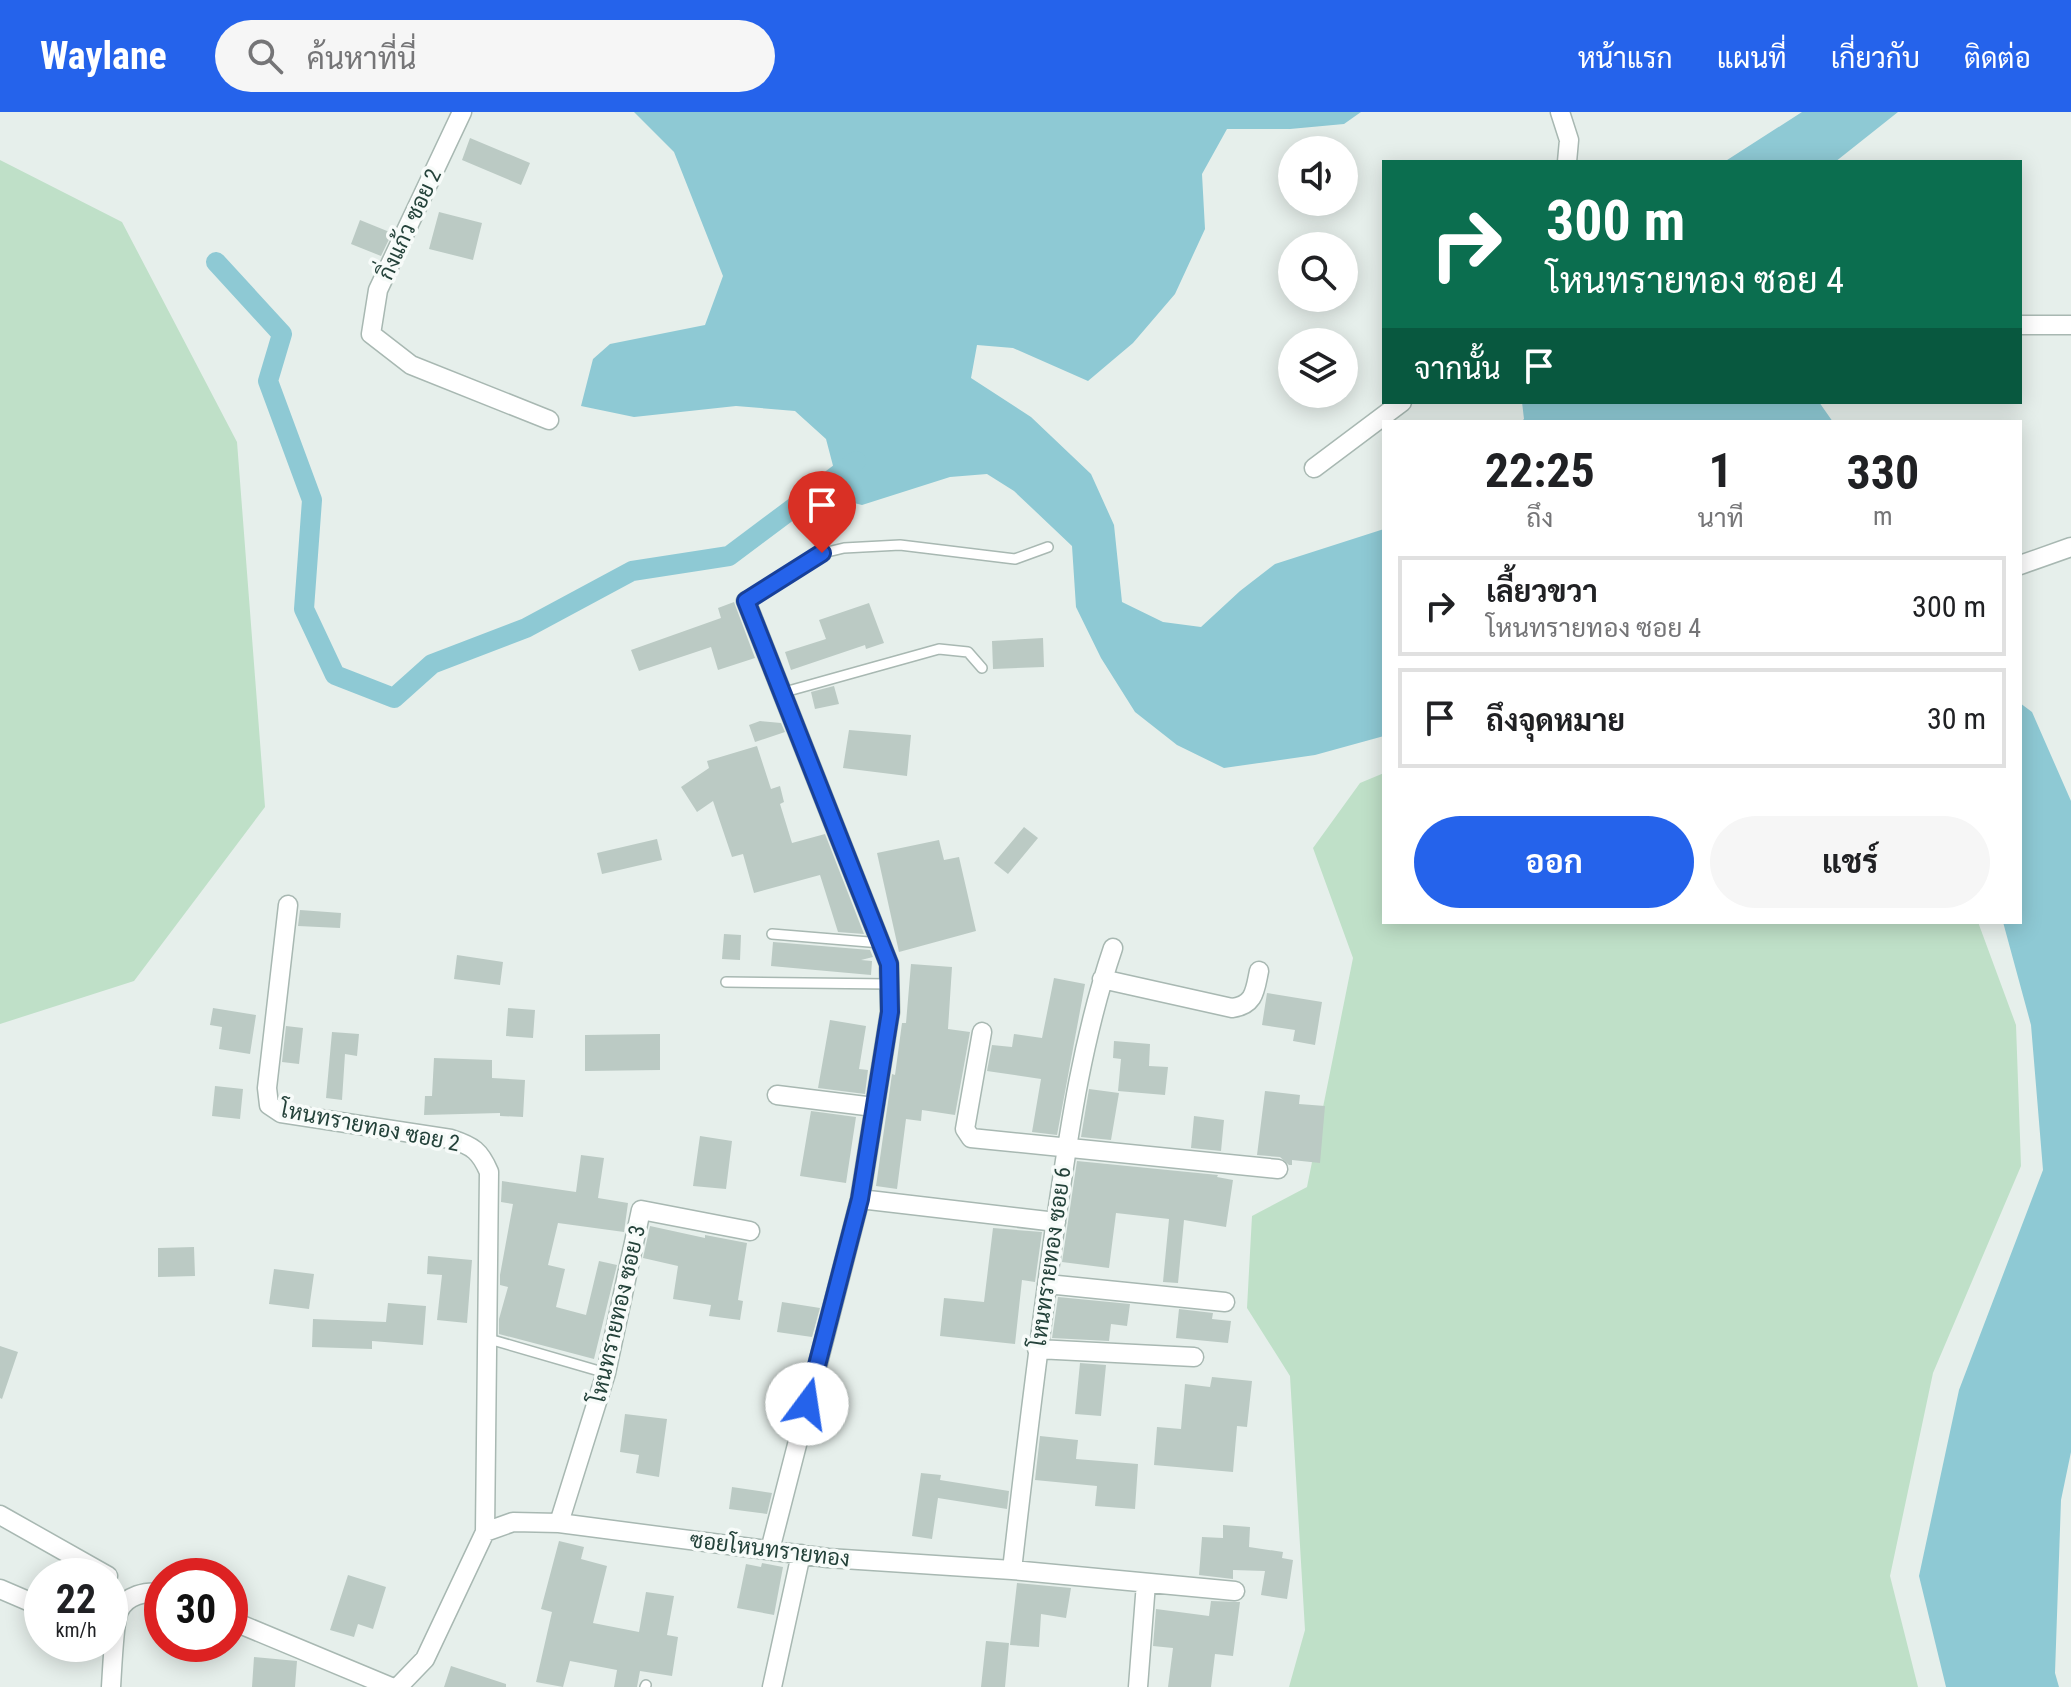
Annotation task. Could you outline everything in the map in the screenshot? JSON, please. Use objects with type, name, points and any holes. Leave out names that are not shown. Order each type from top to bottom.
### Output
[{"type":"street","name":"กิ่งแก้ว ซอย 2","points":[[462,112],[378,290],[371,334],[411,365],[549,420]]},
{"type":"street","points":[[1560,112],[1569,140],[1567,160]]},
{"type":"street","points":[[2022,325],[2071,325]]},
{"type":"street","points":[[1314,468],[1399,404]]},
{"type":"street","points":[[2022,564],[2071,547]]},
{"type":"street","points":[[746,601],[889,964],[890,984],[890,1012],[860,1199],[770,1550]]},
{"type":"street","name":"โหนทรายทอง ซอย 2","points":[[288,905],[267,1088],[269,1105],[281,1113],[451,1139],[471,1145],[481,1154],[489,1172],[485,1532]]},
{"type":"street","name":"โหนทรายทอง ซอย 6","points":[[1012,1570],[1037,1349],[1066,1149],[1086,1040],[1113,948]]},
{"type":"street","points":[[1102,979],[1232,1008],[1246,1005],[1252,999],[1259,971]]},
{"type":"street","points":[[982,1032],[965,1129],[967,1134],[977,1139],[1278,1169]]},
{"type":"street","points":[[777,1095],[874,1107]]},
{"type":"street","points":[[860,1199],[1056,1222]]},
{"type":"street","name":"โหนทรายทอง ซอย 3","points":[[559,1523],[606,1373],[641,1210],[750,1231]]},
{"type":"street","points":[[1047,1284],[1225,1302]]},
{"type":"street","points":[[1037,1349],[1194,1357]]},
{"type":"street","points":[[0,1515],[76,1558]]},
{"type":"street","name":"ซอยโหนทรายทอง","points":[[485,1532],[513,1522],[559,1523],[801,1554],[1235,1591]]},
{"type":"street","points":[[398,1687],[425,1659],[485,1532]]},
{"type":"street","points":[[772,1687],[801,1554]]},
{"type":"street","points":[[1138,1687],[1146,1583]]},
{"type":"street","points":[[0,1589],[24,1599]]},
{"type":"street","points":[[111,1687],[118,1612],[130,1599],[144,1593]]},
{"type":"street","points":[[248,1627],[391,1687]]},
{"type":"lane","points":[[746,601],[815,555],[844,548],[900,545],[1015,559],[1048,547]]},
{"type":"lane","points":[[781,693],[939,649],[968,652],[982,668]]},
{"type":"lane","points":[[772,934],[881,943]]},
{"type":"lane","points":[[726,982],[890,984]]},
{"type":"lane","points":[[489,1339],[606,1373]]},
{"type":"green space","points":[[0,160],[122,222],[237,442],[265,807],[134,981],[0,1024]]},
{"type":"green space","points":[[1382,774],[1382,924],[1979,924],[2016,1025],[2021,1166],[1933,1373],[1890,1576],[1918,1687],[1289,1687],[1305,1630],[1290,1376],[1247,1308],[1252,1216],[1307,1187],[1353,958],[1313,848],[1360,783]]},
{"type":"water","points":[[634,112],[1361,112],[1344,124],[1290,129],[1227,129],[1202,174],[1205,229],[1175,294],[1133,343],[1088,381],[1013,348],[977,345],[971,378],[1031,417],[1091,474],[1114,525],[1122,602],[1163,622],[1201,627],[1275,564],[1382,530],[1382,737],[1315,755],[1224,768],[1177,745],[1135,712],[1101,658],[1076,607],[1072,546],[1014,491],[987,474],[950,477],[862,505],[842,500],[826,439],[795,411],[736,406],[634,417],[581,406],[593,359],[610,344],[705,325],[723,276],[674,152]]},
{"type":"water","points":[[1802,112],[1898,112],[1838,160],[1727,160]]},
{"type":"water","points":[[1522,404],[1820,404],[1832,420],[1523,420]]},
{"type":"water","points":[[2022,704],[2032,712],[2071,801],[2071,1452],[2061,1500],[2055,1673],[2059,1687],[1946,1687],[1919,1576],[1959,1390],[2043,1170],[2031,1025],[2004,924],[2022,924]]},
{"type":"building","points":[[470,138],[530,163],[521,185],[462,160]]},
{"type":"building","points":[[439,212],[482,223],[473,260],[429,249]]},
{"type":"building","points":[[360,220],[392,233],[381,256],[351,244]]},
{"type":"building","points":[[734,602],[755,658],[718,670],[711,647],[639,671],[631,650],[721,618],[718,608]]},
{"type":"building","points":[[869,603],[884,643],[866,649],[865,645],[791,670],[785,652],[826,639],[819,620]]},
{"type":"building","points":[[1043,638],[1044,667],[993,669],[992,641]]},
{"type":"building","points":[[834,686],[839,704],[815,709],[811,692]]},
{"type":"building","points":[[760,721],[781,723],[785,732],[755,742],[749,725]]},
{"type":"building","points":[[849,730],[911,735],[907,776],[843,768]]},
{"type":"building","points":[[757,746],[771,789],[780,786],[784,802],[780,804],[792,843],[825,834],[864,934],[838,932],[820,875],[754,893],[743,854],[732,857],[713,801],[697,812],[681,787],[709,768],[707,761]]},
{"type":"building","points":[[1024,827],[1038,838],[1008,874],[994,863]]},
{"type":"building","points":[[657,839],[662,860],[602,874],[597,853]]},
{"type":"building","points":[[939,840],[944,860],[959,857],[976,931],[899,952],[877,853]]},
{"type":"building","points":[[300,910],[341,913],[340,928],[298,926]]},
{"type":"building","points":[[724,934],[741,935],[740,960],[722,959]]},
{"type":"building","points":[[773,942],[870,950],[873,957],[861,960],[872,961],[871,975],[771,966]]},
{"type":"building","points":[[457,955],[503,962],[500,985],[454,979]]},
{"type":"building","points":[[911,964],[952,967],[948,1029],[970,1032],[955,1115],[922,1110],[921,1121],[906,1119],[897,1189],[876,1186],[892,1074],[895,1075],[902,1023],[906,1023]]},
{"type":"building","points":[[1054,978],[1085,984],[1057,1135],[1032,1132],[1041,1079],[987,1071],[992,1045],[1012,1047],[1014,1034],[1042,1038]]},
{"type":"building","points":[[1267,993],[1322,1002],[1315,1045],[1293,1041],[1295,1030],[1262,1025]]},
{"type":"building","points":[[213,1008],[256,1015],[250,1054],[219,1049],[222,1027],[210,1025]]},
{"type":"building","points":[[508,1008],[535,1010],[533,1038],[506,1036]]},
{"type":"building","points":[[830,1020],[866,1026],[859,1069],[868,1070],[865,1094],[818,1088]]},
{"type":"building","points":[[286,1026],[303,1028],[299,1064],[282,1062]]},
{"type":"building","points":[[332,1032],[359,1034],[357,1056],[345,1054],[342,1100],[326,1098]]},
{"type":"building","points":[[660,1034],[660,1070],[585,1071],[585,1035]]},
{"type":"building","points":[[1114,1041],[1150,1044],[1149,1066],[1168,1067],[1165,1095],[1118,1091],[1121,1059],[1113,1058]]},
{"type":"building","points":[[434,1058],[492,1060],[492,1078],[525,1080],[523,1117],[500,1116],[500,1113],[424,1115],[425,1096],[432,1096]]},
{"type":"building","points":[[215,1086],[243,1089],[240,1119],[212,1116]]},
{"type":"building","points":[[1089,1089],[1119,1093],[1111,1140],[1081,1137]]},
{"type":"building","points":[[1265,1091],[1300,1095],[1299,1104],[1325,1106],[1320,1163],[1292,1160],[1292,1165],[1289,1165],[1280,1157],[1257,1155]]},
{"type":"building","points":[[811,1111],[856,1117],[846,1183],[800,1176]]},
{"type":"building","points":[[1194,1116],[1224,1120],[1221,1151],[1191,1148]]},
{"type":"building","points":[[700,1136],[732,1141],[726,1189],[693,1186]]},
{"type":"building","points":[[581,1155],[604,1158],[598,1198],[628,1203],[624,1232],[558,1223],[548,1265],[565,1269],[556,1307],[586,1315],[599,1261],[617,1265],[594,1359],[499,1334],[499,1319],[508,1287],[500,1285],[500,1275],[513,1204],[501,1202],[502,1181],[576,1192]]},
{"type":"building","points":[[1077,1161],[1218,1175],[1233,1180],[1226,1227],[1184,1220],[1178,1283],[1163,1282],[1169,1219],[1116,1213],[1109,1268],[1062,1262]]},
{"type":"building","points":[[650,1226],[747,1243],[738,1300],[743,1301],[740,1320],[709,1316],[711,1305],[673,1299],[678,1266],[643,1258]]},
{"type":"building","points":[[993,1228],[1042,1232],[1035,1282],[1022,1280],[1015,1344],[940,1336],[944,1298],[984,1302]]},
{"type":"building","points":[[194,1247],[195,1276],[158,1277],[158,1248]]},
{"type":"building","points":[[428,1256],[472,1260],[467,1323],[437,1320],[442,1275],[427,1274]]},
{"type":"building","points":[[274,1269],[314,1274],[309,1309],[269,1304]]},
{"type":"building","points":[[1058,1297],[1130,1304],[1127,1326],[1111,1324],[1109,1341],[1052,1338]]},
{"type":"building","points":[[782,1302],[820,1308],[812,1337],[777,1332]]},
{"type":"building","points":[[388,1303],[426,1306],[423,1345],[372,1341],[372,1349],[312,1347],[313,1319],[386,1322]]},
{"type":"building","points":[[1179,1309],[1213,1313],[1212,1319],[1231,1321],[1228,1343],[1176,1338]]},
{"type":"building","points":[[0,1346],[18,1352],[2,1399],[0,1398]]},
{"type":"building","points":[[1080,1363],[1106,1365],[1101,1416],[1075,1414]]},
{"type":"building","points":[[1212,1377],[1252,1381],[1247,1427],[1237,1426],[1233,1472],[1154,1465],[1157,1427],[1181,1429],[1185,1384],[1210,1387]]},
{"type":"building","points":[[625,1414],[667,1419],[659,1477],[636,1473],[639,1455],[620,1452]]},
{"type":"building","points":[[1040,1436],[1078,1440],[1076,1459],[1138,1464],[1135,1509],[1095,1506],[1097,1486],[1035,1480]]},
{"type":"building","points":[[921,1473],[941,1475],[940,1480],[1009,1491],[1007,1509],[938,1498],[932,1539],[912,1536]]},
{"type":"building","points":[[732,1487],[772,1493],[767,1514],[729,1509]]},
{"type":"building","points":[[1223,1525],[1250,1527],[1249,1547],[1283,1552],[1282,1558],[1293,1560],[1287,1599],[1261,1595],[1265,1571],[1233,1570],[1233,1579],[1199,1575],[1202,1537],[1223,1538]]},
{"type":"building","points":[[559,1541],[584,1547],[581,1559],[607,1566],[593,1623],[639,1632],[646,1592],[674,1596],[667,1635],[678,1637],[672,1676],[640,1671],[637,1687],[614,1687],[617,1670],[570,1661],[563,1687],[536,1682],[552,1612],[541,1609]]},
{"type":"building","points":[[762,1563],[783,1567],[774,1615],[737,1608],[746,1564],[761,1567]]},
{"type":"building","points":[[348,1575],[386,1587],[373,1629],[358,1624],[354,1637],[330,1630]]},
{"type":"building","points":[[1017,1583],[1071,1588],[1066,1618],[1041,1614],[1039,1647],[1010,1645]]},
{"type":"building","points":[[1211,1601],[1240,1602],[1233,1656],[1215,1654],[1211,1687],[1168,1687],[1173,1648],[1153,1646],[1156,1609],[1209,1616]]},
{"type":"building","points":[[986,1641],[1009,1643],[1005,1687],[981,1687]]},
{"type":"building","points":[[254,1657],[297,1661],[295,1687],[252,1687]]},
{"type":"building","points":[[451,1666],[506,1684],[506,1687],[444,1687]]},
{"type":"waterway","points":[[216,262],[282,334],[268,381],[312,500],[304,609],[335,675],[394,698],[432,664],[526,628],[632,571],[729,556],[856,461]]},
{"type":"route","points":[[807,1404],[860,1199],[890,1012],[889,964],[746,601],[822,553]]}]
